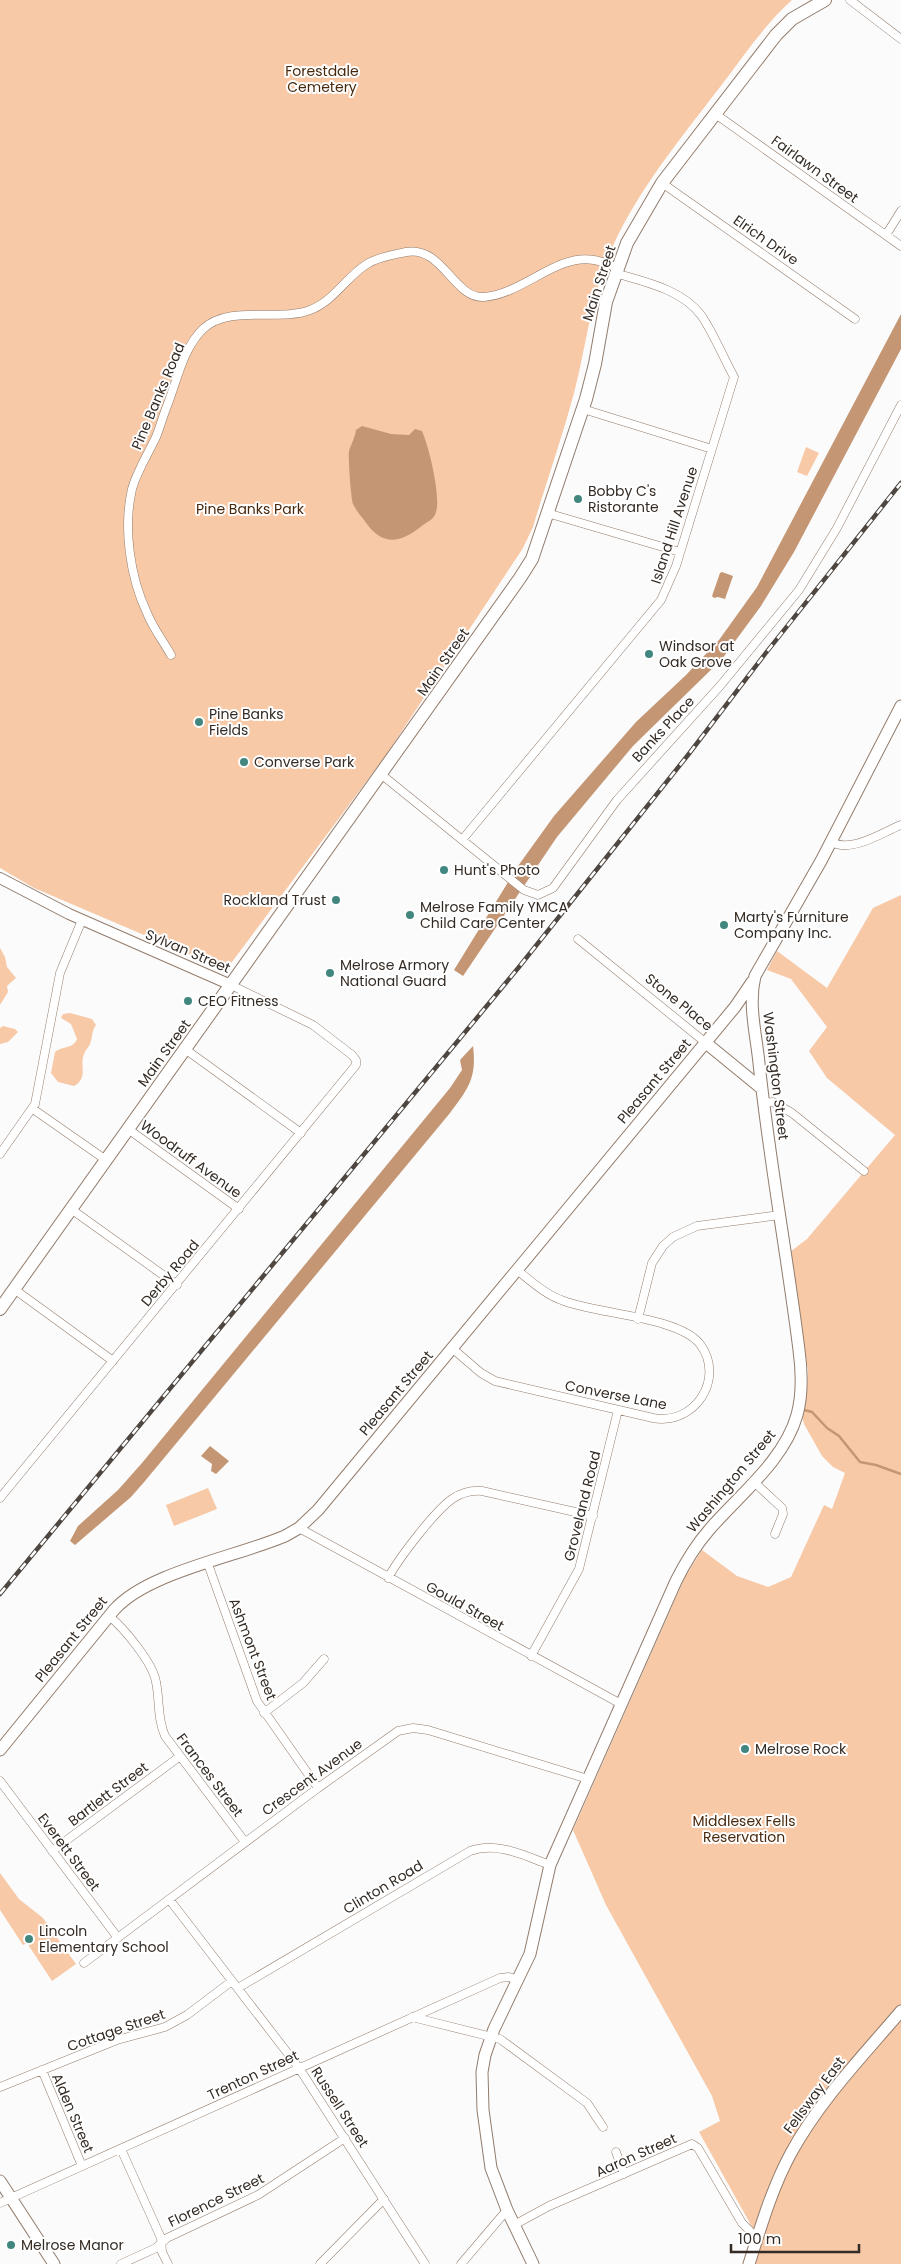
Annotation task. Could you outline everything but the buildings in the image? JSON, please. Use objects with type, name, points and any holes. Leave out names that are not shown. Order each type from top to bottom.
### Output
[{"type":"main road","name":"Main Street","points":[[0,1309],[382,775],[532,559],[583,408],[595,364],[606,302],[616,270],[640,218],[662,183],[714,113],[785,25],[825,0]]},
{"type":"main road","name":"Washington Street","points":[[532,2264],[507,2210],[491,2168],[483,2110],[482,2072],[491,2036],[532,1949],[550,1865],[686,1562],[708,1532],[753,1482],[787,1439],[797,1416],[801,1396],[800,1350],[763,1103],[752,1016],[752,999],[756,976],[831,842],[901,706]]},
{"type":"main road","name":"Pleasant Street","points":[[0,1750],[122,1601],[139,1589],[270,1542],[298,1528],[325,1502],[706,1043],[735,1007],[756,976]]},
{"type":"main road","name":"Stone Place","points":[[706,1043],[761,1088]]},
{"type":"main road","name":"Fellsway East","points":[[749,2264],[776,2183],[805,2129],[837,2086],[901,2011]]},
{"type":"main road","points":[[0,2181],[54,2264]]},
{"type":"street","points":[[850,0],[901,39]]},
{"type":"street","name":"Fairlawn Street","points":[[714,113],[901,246]]},
{"type":"street","name":"Elrich Drive","points":[[662,183],[856,319]]},
{"type":"street","points":[[886,235],[901,211]]},
{"type":"street","name":"Pine Banks Road","points":[[172,655],[147,614],[138,590],[132,565],[129,516],[132,487],[156,435],[184,360],[203,328],[244,315],[293,314],[310,310],[330,298],[365,265],[380,258],[407,252],[415,252],[429,257],[468,293],[481,297],[509,292],[537,276],[571,261],[595,260],[616,270]]},
{"type":"street","name":"Island Hill Avenue","points":[[462,840],[661,600],[671,582],[734,377],[704,320],[694,308],[672,292],[616,270]]},
{"type":"street","name":"Banks Place","points":[[382,775],[524,890],[538,895],[553,888],[617,800],[720,686],[799,590],[841,520],[901,405]]},
{"type":"street","points":[[583,408],[712,449]]},
{"type":"street","points":[[547,512],[680,552]]},
{"type":"street","points":[[831,842],[842,845],[854,844],[901,825]]},
{"type":"street","name":"Sylvan Street","points":[[0,878],[82,920],[231,985],[313,1025],[352,1055],[356,1062]]},
{"type":"street","points":[[0,1154],[33,1109],[37,1098],[61,971],[82,920]]},
{"type":"street","name":"Stone Place","points":[[578,939],[706,1043]]},
{"type":"street","points":[[185,1049],[301,1133]]},
{"type":"street","name":"Derby Road","points":[[0,1498],[239,1209],[354,1068],[356,1062]]},
{"type":"street","points":[[763,1103],[773,1102],[788,1110],[864,1171]]},
{"type":"street","points":[[33,1109],[106,1160]]},
{"type":"street","name":"Woodruff Avenue","points":[[128,1129],[239,1209]]},
{"type":"street","points":[[71,1209],[176,1285]]},
{"type":"street","points":[[638,1319],[652,1263],[658,1251],[673,1237],[697,1226],[780,1214]]},
{"type":"street","name":"Converse Lane","points":[[452,1349],[481,1373],[496,1381],[657,1419],[676,1417],[697,1404],[708,1383],[707,1359],[695,1338],[678,1328],[559,1299],[542,1290],[517,1270]]},
{"type":"street","points":[[14,1289],[113,1361]]},
{"type":"street","name":"Groveland Road","points":[[531,1656],[579,1568],[618,1410]]},
{"type":"street","points":[[753,1482],[782,1508],[783,1514],[775,1534]]},
{"type":"street","points":[[388,1578],[397,1562],[444,1506],[466,1492],[482,1491],[593,1516]]},
{"type":"street","name":"Gould Street","points":[[298,1528],[621,1704]]},
{"type":"street","name":"Ashmont Street","points":[[208,1564],[249,1683],[264,1713],[318,1788]]},
{"type":"street","name":"Frances Street","points":[[109,1616],[122,1628],[153,1672],[157,1685],[161,1727],[179,1757],[245,1842]]},
{"type":"street","points":[[264,1713],[303,1683],[324,1659]]},
{"type":"street","name":"Crescent Avenue","points":[[84,1963],[389,1735],[403,1729],[428,1730],[588,1779]]},
{"type":"street","name":"Bartlett Street","points":[[52,1850],[179,1757]]},
{"type":"street","name":"Everett Street","points":[[0,1781],[118,1938]]},
{"type":"street","name":"Clinton Road","points":[[235,1984],[470,1851],[484,1847],[498,1848],[550,1865]]},
{"type":"street","name":"Russell Street","points":[[169,1899],[299,2068],[346,2138],[425,2264]]},
{"type":"street","name":"Trenton Street","points":[[0,2204],[500,1978],[509,1977],[519,1980]]},
{"type":"street","name":"Cottage Street","points":[[0,2087],[117,2040],[170,2025],[235,1984]]},
{"type":"street","points":[[412,2018],[500,2039],[587,2104],[603,2127]]},
{"type":"street","name":"Alden Street","points":[[42,2070],[82,2166]]},
{"type":"street","name":"Florence Street","points":[[121,2264],[161,2244],[167,2238],[258,2195],[346,2138]]},
{"type":"street","name":"Aaron Street","points":[[514,2225],[549,2206],[686,2146],[695,2145],[742,2224],[758,2238]]},
{"type":"street","points":[[121,2149],[161,2238],[161,2244],[168,2264]]},
{"type":"street","points":[[616,2152],[624,2174]]},
{"type":"street","points":[[320,2264],[384,2199]]},
{"type":"street","points":[[461,2264],[507,2210]]},
{"type":"green space","name":"Pine Banks Park","points":[[0,0],[792,0],[754,42],[672,150],[641,194],[615,241],[595,296],[578,377],[564,427],[533,527],[523,548],[386,755],[226,970],[34,888],[0,868]]},
{"type":"green space","points":[[806,447],[819,453],[807,476],[797,472]]},
{"type":"green space","name":"Middlesex Fells Reservation","points":[[901,895],[901,2264],[755,2264],[761,2243],[699,2132],[720,2121],[712,2096],[606,1905],[573,1830],[685,1577],[702,1550],[737,1576],[768,1587],[791,1577],[824,1505],[832,1509],[845,1473],[833,1467],[822,1456],[804,1424],[802,1416],[807,1392],[808,1370],[790,1252],[807,1239],[895,1135],[827,1078],[809,1051],[827,1027],[791,979],[767,970],[777,951],[827,988],[873,908]]},
{"type":"green space","points":[[0,948],[5,957],[7,967],[16,978],[7,986],[8,992],[0,1005]]},
{"type":"green space","points":[[70,1013],[92,1019],[96,1025],[83,1058],[81,1079],[74,1086],[58,1082],[51,1073],[55,1052],[70,1046],[77,1039],[71,1024],[61,1018],[63,1014]]},
{"type":"green space","points":[[3,1026],[15,1029],[18,1032],[8,1042],[0,1044],[0,1028]]},
{"type":"green space","points":[[208,1488],[217,1509],[174,1526],[166,1505]]},
{"type":"green space","points":[[0,1873],[19,1899],[43,1918],[76,1964],[52,1981],[27,1943],[23,1945],[0,1910]]},
{"type":"shaded area","points":[[901,314],[901,349],[794,552],[761,606],[722,659],[633,746],[557,837],[463,976],[454,970],[518,866],[554,816],[636,722],[686,675],[719,640],[757,587]]},
{"type":"shaded area","points":[[362,426],[391,434],[409,435],[415,429],[422,431],[425,438],[436,484],[436,512],[429,521],[407,536],[399,539],[392,540],[378,535],[371,529],[353,504],[349,451],[356,430]]},
{"type":"shaded area","points":[[722,572],[733,576],[725,599],[714,598],[712,596]]},
{"type":"shaded area","points":[[473,1046],[474,1067],[470,1082],[450,1113],[131,1497],[75,1545],[70,1541],[78,1526],[118,1490],[142,1463],[450,1088],[462,1070],[460,1060]]},
{"type":"shaded area","points":[[210,1446],[229,1461],[216,1474],[211,1471],[212,1464],[201,1456]]},
{"type":"waterway","points":[[804,1410],[812,1412],[827,1428],[839,1436],[860,1462],[876,1465],[901,1474]]},
{"type":"railway","points":[[0,1594],[519,967],[901,483]]},
{"type":"place","name":"Bobby C's Ristorante","points":[[578,499]]},
{"type":"place","name":"Windsor at Oak Grove","points":[[649,654]]},
{"type":"place","name":"Pine Banks Fields","points":[[199,722]]},
{"type":"place","name":"Converse Park","points":[[244,762]]},
{"type":"place","name":"Hunt's Photo","points":[[444,870]]},
{"type":"place","name":"Rockland Trust","points":[[336,900]]},
{"type":"place","name":"Melrose Family YMCA Child Care Center","points":[[410,915]]},
{"type":"place","name":"Marty's Furniture Company Inc.","points":[[724,925]]},
{"type":"place","name":"Melrose Armory National Guard","points":[[330,973]]},
{"type":"place","name":"CEO Fitness","points":[[188,1001]]},
{"type":"place","name":"Melrose Rock","points":[[745,1749]]},
{"type":"place","name":"Lincoln Elementary School","points":[[29,1939]]},
{"type":"place","name":"Melrose Manor","points":[[11,2245]]},
{"type":"park label","name":"Forestdale Cemetery","points":[[322,79]]}]
